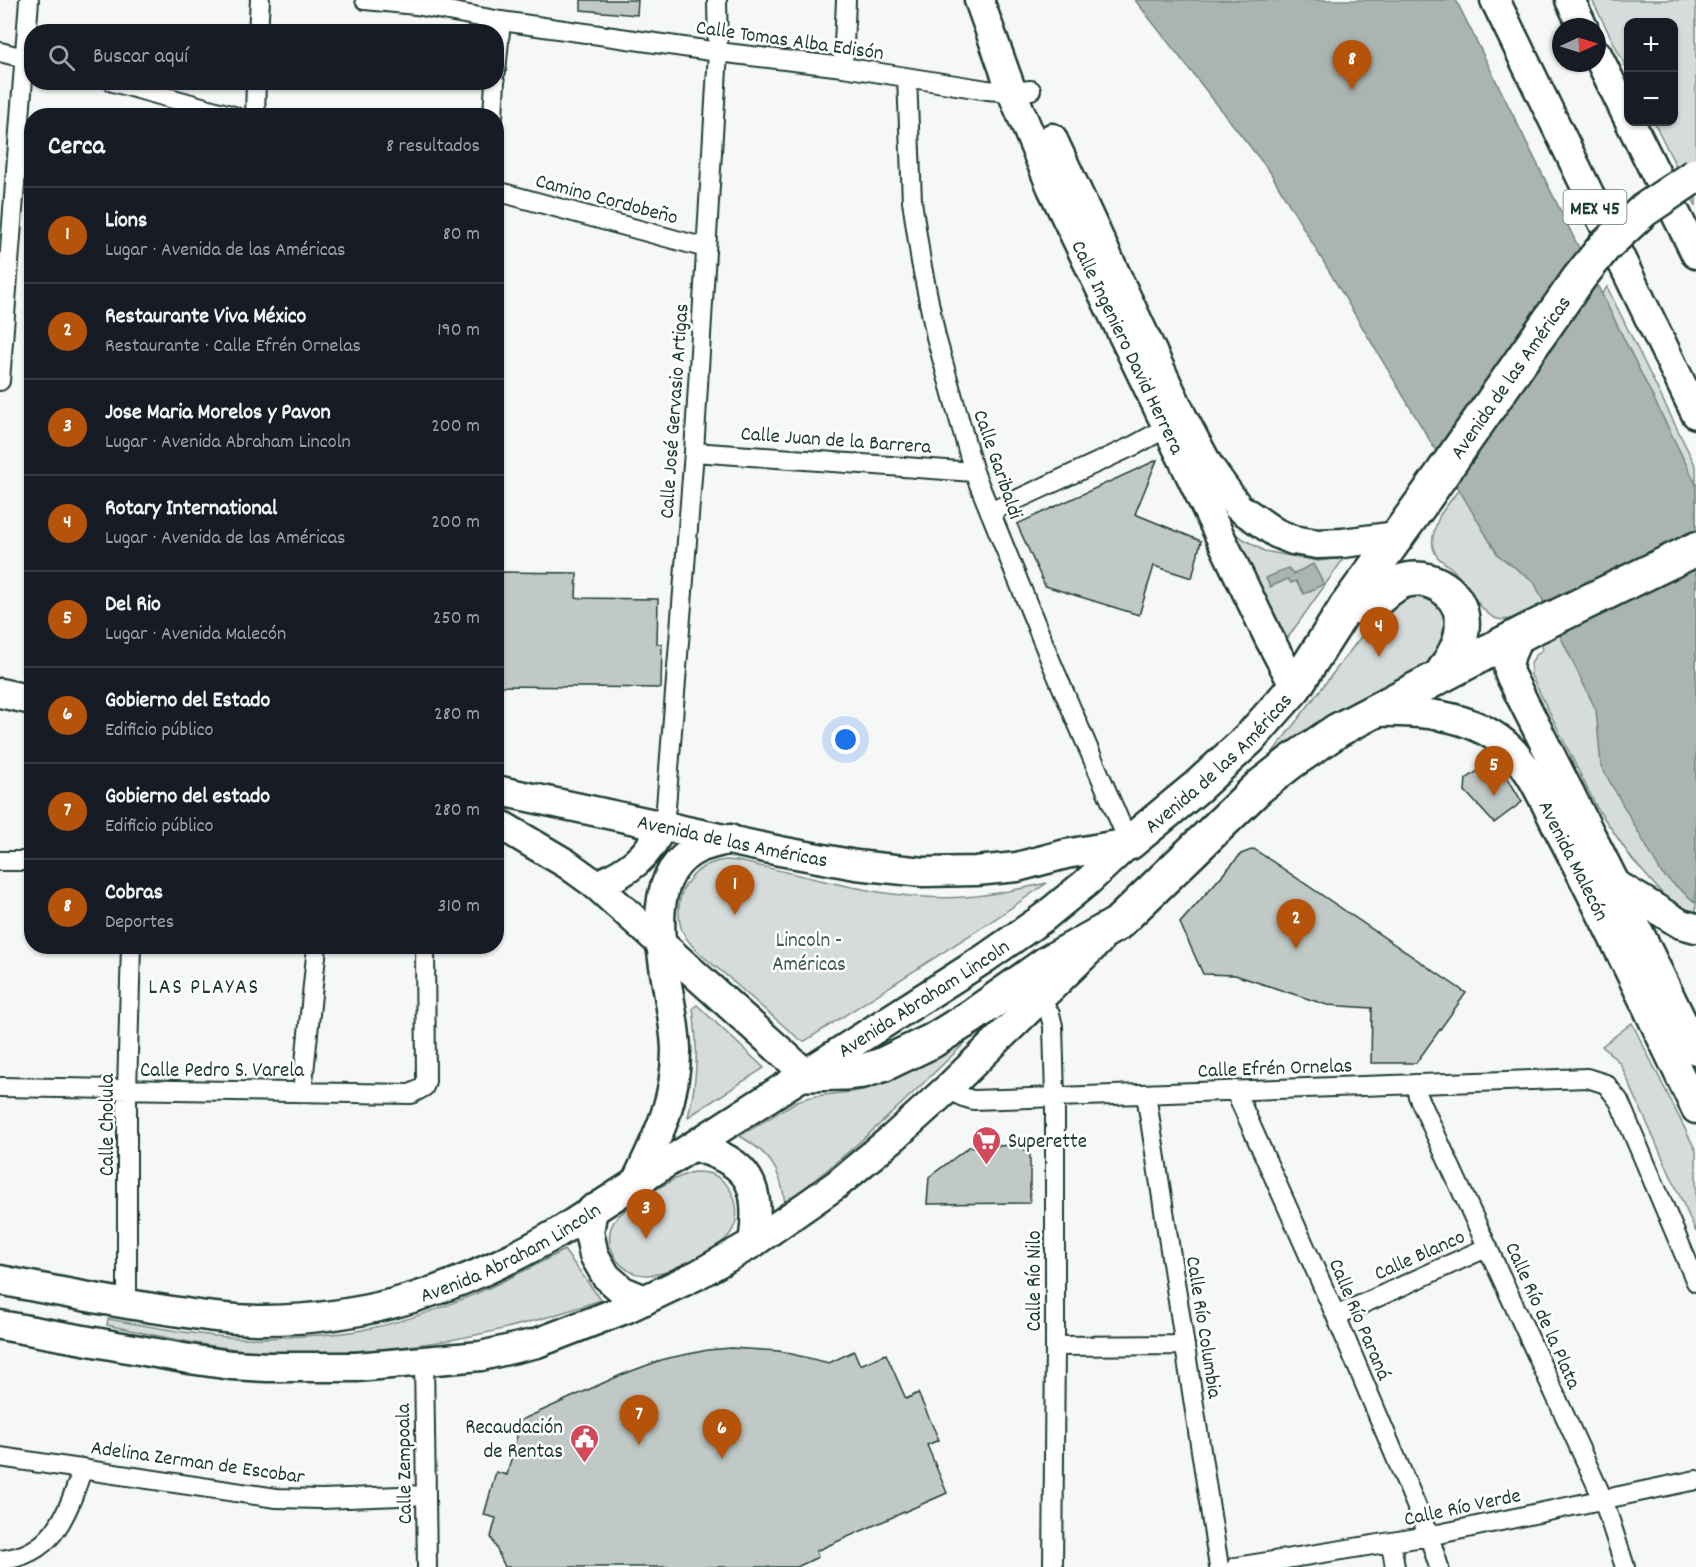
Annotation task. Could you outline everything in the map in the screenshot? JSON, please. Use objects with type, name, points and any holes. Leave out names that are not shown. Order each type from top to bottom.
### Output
[{"type":"highway","name":"Avenida de las Américas","points":[[1129,843],[1197,787],[1249,739],[1295,687],[1346,607],[1579,278],[1604,247],[1644,210],[1696,175]]},
{"type":"highway","points":[[1397,536],[1456,601],[1461,614],[1462,629],[1457,649],[1442,675]]},
{"type":"highway","points":[[806,1074],[863,1071],[915,1050],[970,1017],[1047,963],[1117,924],[1259,787],[1338,730],[1525,633],[1696,549]]},
{"type":"highway","points":[[1346,607],[1367,606],[1394,585],[1406,580],[1423,579],[1440,583]]},
{"type":"highway","points":[[1249,739],[1250,769],[1259,787]]},
{"type":"main road","name":"Calle Ingeniero David Herrera","points":[[979,0],[1022,91],[1075,192],[1175,423],[1199,471],[1269,638],[1295,687]]},
{"type":"main road","name":"Calle Ingeniero David Herrera","points":[[998,0],[1022,91]]},
{"type":"main road","name":"MEX 45","points":[[1495,0],[1696,414]]},
{"type":"main road","points":[[1570,0],[1579,18]]},
{"type":"main road","points":[[1606,72],[1624,110]]},
{"type":"main road","points":[[1632,126],[1696,254]]},
{"type":"main road","name":"Calle Ingeniero David Herrera","points":[[1199,471],[1238,507],[1276,533],[1293,540],[1317,544],[1397,536]]},
{"type":"main road","name":"Avenida Malecón","points":[[1525,633],[1510,654],[1509,673],[1696,1050]]},
{"type":"main road","points":[[0,693],[24,698]]},
{"type":"main road","name":"Avenida Malecón","points":[[1370,712],[1408,711],[1464,721],[1506,744],[1521,760],[1576,863],[1696,1109]]},
{"type":"main road","name":"Avenida de las Américas","points":[[504,792],[856,865],[923,872],[976,871],[1017,867],[1066,854],[1129,843]]},
{"type":"main road","points":[[596,885],[614,878],[642,858],[656,841],[662,825]]},
{"type":"main road","points":[[504,827],[567,864],[596,885],[806,1074]]},
{"type":"main road","points":[[637,1180],[664,1121],[674,1086],[675,1025],[662,944],[660,901],[673,871],[686,857],[699,848],[730,839]]},
{"type":"main road","name":"Avenida Abraham Lincoln","points":[[0,1280],[208,1317],[260,1320],[341,1315],[408,1300],[459,1283],[515,1257],[593,1209],[984,959],[1043,918],[1129,843]]},
{"type":"main road","points":[[1616,885],[1681,924],[1696,928]]},
{"type":"main road","points":[[0,1324],[231,1365],[346,1367],[481,1356],[537,1343],[645,1300],[697,1275],[753,1243],[844,1179],[947,1089],[1117,924]]},
{"type":"main road","points":[[693,1146],[718,1153],[734,1162],[748,1179],[756,1201],[757,1219],[753,1243]]},
{"type":"main road","points":[[593,1209],[590,1232],[594,1255],[606,1275],[623,1291],[645,1300]]},
{"type":"street","points":[[29,0],[29,24]]},
{"type":"street","points":[[258,24],[260,0]]},
{"type":"street","name":"Calle Tomas Alba Edisón","points":[[365,0],[417,3],[501,21],[907,78],[1022,91]]},
{"type":"street","name":"Calle José Gervasio Artigas","points":[[662,825],[666,807],[694,452],[718,52],[717,0]]},
{"type":"street","points":[[843,68],[846,0]]},
{"type":"street","points":[[0,52],[24,59]]},
{"type":"street","name":"Calle Garibaldi","points":[[907,78],[912,201],[921,262],[936,337],[974,472],[1052,664],[1129,843]]},
{"type":"street","points":[[0,381],[25,90]]},
{"type":"street","points":[[141,90],[206,108]]},
{"type":"street","points":[[255,108],[256,90]]},
{"type":"street","points":[[493,108],[495,90]]},
{"type":"street","name":"Camino Cordobeño","points":[[504,192],[706,248]]},
{"type":"street","points":[[990,512],[1136,445],[1175,423]]},
{"type":"street","name":"Calle Juan de la Barrera","points":[[694,452],[974,472]]},
{"type":"street","points":[[0,861],[24,861]]},
{"type":"street","name":"Calle Cholula","points":[[127,1304],[131,954]]},
{"type":"street","points":[[302,1092],[316,954]]},
{"type":"street","name":"Calle Pedro S. Varela","points":[[0,1088],[411,1094],[424,1087],[427,1070],[425,954]]},
{"type":"street","name":"Calle Río Nilo","points":[[1039,999],[1050,1014],[1053,1026],[1055,1097],[1053,1567]]},
{"type":"street","name":"Calle Efrén Ornelas","points":[[947,1089],[973,1100],[1587,1078],[1606,1084],[1619,1101],[1696,1282]]},
{"type":"street","name":"Calle Río de la Plata","points":[[1415,1084],[1418,1096],[1603,1499],[1625,1567]]},
{"type":"street","name":"Calle Río Paraná","points":[[1235,1090],[1336,1316],[1429,1536],[1439,1567]]},
{"type":"street","name":"Calle Río Columbia","points":[[1146,1094],[1219,1567]]},
{"type":"street","name":"Calle Blanco","points":[[1336,1316],[1488,1247]]},
{"type":"street","points":[[1055,1346],[1185,1345]]},
{"type":"street","name":"Calle Zempoala","points":[[424,1361],[427,1567]]},
{"type":"street","name":"Adelina Zerman de Escobar","points":[[0,1457],[276,1498],[322,1499],[426,1495]]},
{"type":"street","points":[[0,1560],[20,1557],[40,1546],[55,1532],[67,1513],[83,1468]]},
{"type":"street","name":"Calle Río Verde","points":[[1236,1567],[1429,1536],[1696,1480]]},
{"type":"street","points":[[1391,1543],[1395,1567]]},
{"type":"green space","points":[[1592,0],[1696,0],[1696,206],[1656,126],[1678,126],[1678,18],[1624,18],[1624,63],[1606,28],[1606,18],[1601,18]]},
{"type":"green space","points":[[1607,287],[1696,467],[1696,914],[1667,899],[1632,859],[1597,808],[1531,675],[1532,660],[1543,649],[1525,612],[1505,620],[1486,612],[1457,574],[1437,557],[1433,547],[1433,535],[1440,515]]},
{"type":"green space","points":[[1235,534],[1264,551],[1318,561],[1344,558],[1287,639]]},
{"type":"green space","points":[[1425,588],[1452,620],[1434,662],[1263,765],[1392,596]]},
{"type":"green space","name":"Lincoln - Américas","points":[[726,860],[851,887],[908,896],[965,897],[1006,892],[1047,883],[805,1041],[800,1040],[702,955],[690,943],[682,930],[679,907],[685,886],[702,868]]},
{"type":"green space","points":[[697,1005],[764,1068],[688,1117],[695,1076],[696,1036],[693,1008]]},
{"type":"green space","points":[[1632,1023],[1696,1151],[1696,1232],[1620,1063],[1602,1046]]},
{"type":"green space","points":[[963,1040],[965,1043],[878,1126],[785,1203],[777,1171],[772,1163],[759,1149],[740,1136],[797,1101],[880,1085],[916,1068]]},
{"type":"green space","points":[[693,1172],[713,1175],[730,1189],[737,1212],[730,1234],[709,1251],[670,1271],[645,1275],[636,1274],[622,1266],[613,1254],[610,1240],[612,1225],[616,1219],[630,1206],[652,1192]]},
{"type":"green space","points":[[564,1250],[601,1300],[517,1325],[433,1343],[348,1351],[260,1351],[203,1344],[107,1325],[108,1319],[192,1333],[249,1338],[353,1332],[415,1317],[441,1308],[491,1287]]},
{"type":"shaded area","points":[[1135,0],[1456,0],[1696,484],[1696,903],[1662,874],[1601,766],[1596,710],[1534,582],[1498,555],[1270,172]]},
{"type":"shaded area","points":[[1313,564],[1324,584],[1304,594],[1296,581],[1291,583],[1288,579],[1270,587],[1266,578],[1288,568],[1293,574]]},
{"type":"building","points":[[581,0],[638,0],[637,15],[581,10]]},
{"type":"building","points":[[1157,460],[1135,514],[1201,541],[1192,578],[1154,566],[1139,615],[1045,586],[1017,524]]},
{"type":"building","points":[[504,572],[577,573],[576,598],[658,599],[657,644],[662,644],[661,688],[504,686]]},
{"type":"building","points":[[1493,761],[1509,780],[1522,802],[1494,823],[1465,791],[1466,779]]},
{"type":"building","points":[[1254,849],[1466,993],[1416,1063],[1371,1063],[1372,1008],[1327,1005],[1235,975],[1203,974],[1180,923],[1241,854]]},
{"type":"building","name":"Superette","points":[[1020,1145],[1030,1155],[1030,1203],[927,1204],[929,1177],[969,1147]]},
{"type":"building","points":[[731,1348],[779,1351],[829,1363],[854,1351],[860,1365],[886,1354],[906,1399],[918,1393],[939,1440],[927,1445],[947,1493],[816,1551],[818,1557],[797,1567],[505,1567],[491,1537],[496,1518],[484,1515],[496,1472],[507,1475],[521,1420],[621,1375],[664,1359]]},
{"type":"place","name":"Cobras","points":[[1352,90]]},
{"type":"place","name":"Rotary International","points":[[1379,657]]},
{"type":"place","name":"Del Rio","points":[[1494,796]]},
{"type":"place","name":"Lions","points":[[735,915]]},
{"type":"place","name":"Restaurante Viva México","points":[[1296,949]]},
{"type":"place","name":"Superette","points":[[987,1166]]},
{"type":"place","name":"Jose Maria Morelos y Pavon","points":[[646,1239]]},
{"type":"place","name":"Gobierno del estado","points":[[639,1445]]},
{"type":"place","name":"Gobierno del Estado","points":[[722,1459]]},
{"type":"place","name":"Recaudación de Rentas","points":[[584,1464]]},
{"type":"district","name":"LAS PLAYAS","points":[[204,985]]}]
